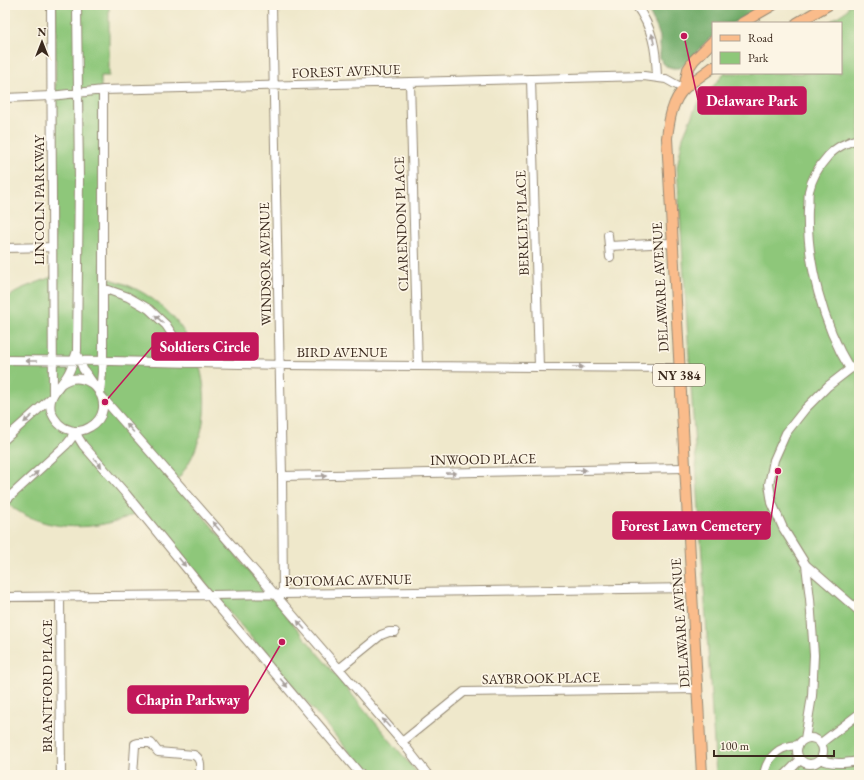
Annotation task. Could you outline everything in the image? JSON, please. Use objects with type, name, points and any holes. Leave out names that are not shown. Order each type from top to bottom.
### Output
[{"type":"main road","points":[[744,22],[773,5]]},
{"type":"main road","points":[[799,22],[828,5]]},
{"type":"main road","name":"DELAWARE AVENUE","points":[[702,775],[667,138],[671,116],[684,89],[688,69],[694,60],[712,42]]},
{"type":"main road","name":"DELAWARE AVENUE","points":[[684,89],[712,68]]},
{"type":"street","name":"LINCOLN PARKWAY","points":[[51,5],[52,396]]},
{"type":"street","points":[[77,5],[79,180],[77,361],[99,392]]},
{"type":"street","name":"WINDSOR AVENUE","points":[[272,5],[275,86],[282,476],[279,594]]},
{"type":"street","points":[[636,5],[650,28],[656,54],[657,77]]},
{"type":"street","name":"FOREST AVENUE","points":[[5,98],[52,96],[103,90],[644,76],[666,79],[684,89]]},
{"type":"street","name":"BERKLEY PLACE","points":[[531,79],[539,367]]},
{"type":"street","name":"CLARENDON PLACE","points":[[410,82],[418,366]]},
{"type":"street","points":[[52,396],[51,409],[54,419],[62,427],[75,431],[88,429],[98,421],[102,410],[99,392],[103,361],[103,90]]},
{"type":"street","points":[[850,369],[839,352],[818,293],[811,259],[808,223],[809,191],[818,166],[834,149],[859,139]]},
{"type":"street","points":[[608,235],[610,257]]},
{"type":"street","points":[[609,246],[672,243]]},
{"type":"street","points":[[5,248],[52,247]]},
{"type":"street","points":[[103,288],[128,297],[149,309],[166,325],[180,346],[186,363]]},
{"type":"street","name":"BIRD AVENUE","points":[[5,360],[280,365],[679,368]]},
{"type":"street","points":[[5,439],[52,396],[77,361]]},
{"type":"street","points":[[859,365],[850,369],[828,386],[805,409],[786,433],[774,460],[769,484],[772,503],[783,528],[806,565],[859,611]]},
{"type":"street","points":[[61,384],[70,380],[86,380],[99,392],[279,594],[339,669],[402,742],[428,775]]},
{"type":"street","points":[[5,501],[67,444],[75,431]]},
{"type":"street","points":[[75,431],[80,442],[126,494],[361,775]]},
{"type":"street","name":"INWOOD PLACE","points":[[282,476],[684,468]]},
{"type":"street","points":[[805,739],[812,696],[814,655],[806,565]]},
{"type":"street","name":"POTOMAC AVENUE","points":[[5,597],[692,588]]},
{"type":"street","name":"BRANTFORD PLACE","points":[[60,596],[61,775]]},
{"type":"street","points":[[339,669],[381,635],[395,632]]},
{"type":"street","name":"SAYBROOK PLACE","points":[[402,742],[464,692],[698,689]]},
{"type":"street","points":[[821,743],[859,714]]},
{"type":"street","points":[[764,775],[766,764],[777,751],[798,745],[805,739],[812,738],[821,743],[823,751],[820,759],[812,764],[800,760],[798,745]]},
{"type":"street","points":[[133,775],[135,744],[138,743],[150,743],[158,752],[194,755],[198,757],[200,761],[200,775]]},
{"type":"street","points":[[820,759],[829,763],[859,761]]},
{"type":"street","points":[[785,775],[800,760]]},
{"type":"green space","points":[[56,5],[109,5],[109,76],[101,76],[102,276],[139,291],[151,298],[171,315],[187,336],[198,360],[204,385],[204,411],[200,436],[190,460],[175,482],[419,775],[369,775],[142,510],[126,518],[109,523],[72,527],[54,525],[37,520],[20,512],[5,502],[5,299],[23,288],[54,276]]},
{"type":"green space","points":[[645,5],[763,5],[735,22],[712,22],[712,37],[680,68],[666,66],[660,58],[660,37]]},
{"type":"green space","points":[[849,5],[859,5],[859,775],[716,775],[677,167],[683,137],[697,104],[724,74],[842,74],[842,22],[830,22],[846,11]]},
{"type":"place","name":"Delaware Park","points":[[684,36]]},
{"type":"place","name":"Soldiers Circle","points":[[105,402]]},
{"type":"place","name":"Forest Lawn Cemetery","points":[[778,471]]},
{"type":"place","name":"Chapin Parkway","points":[[282,642]]}]
